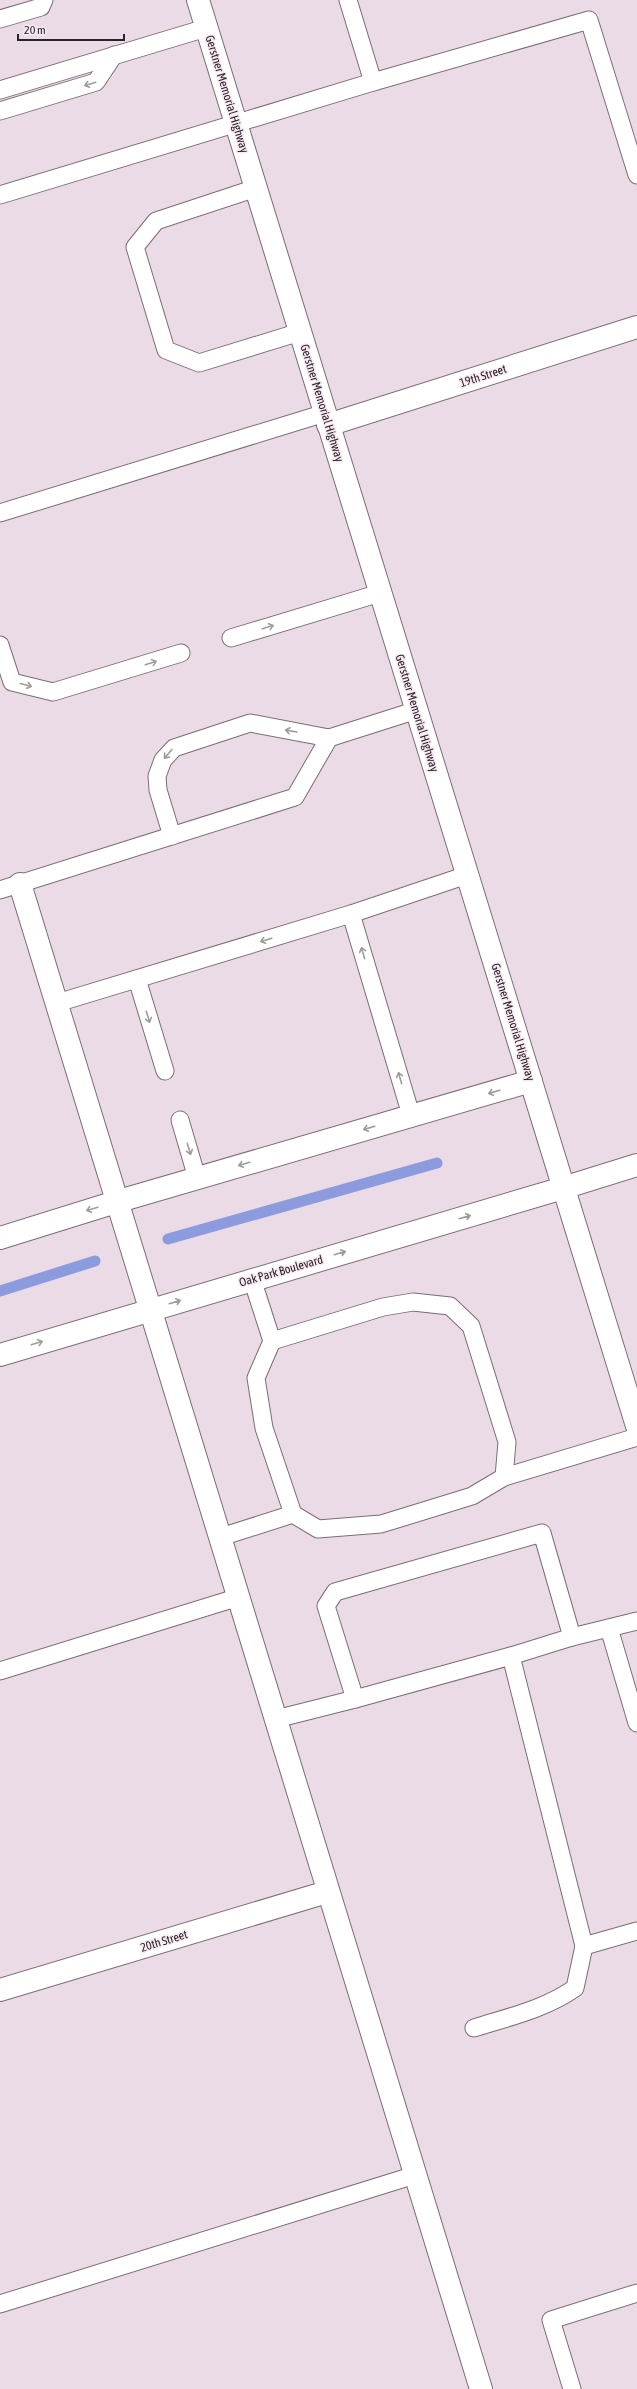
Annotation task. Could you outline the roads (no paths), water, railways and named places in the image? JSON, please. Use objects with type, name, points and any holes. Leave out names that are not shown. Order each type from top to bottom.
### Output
[{"type":"street","name":"Gerstner Memorial Highway","points":[[198,0],[637,1426]]},
{"type":"street","name":"19th Street","points":[[327,419],[637,328]]},
{"type":"street","points":[[10,887],[58,1003],[153,1308],[327,1892],[481,2389]]},
{"type":"street","points":[[0,1238],[119,1201],[531,1081]]},
{"type":"street","name":"Oak Park Boulevard","points":[[0,1355],[153,1308],[637,1165]]},
{"type":"street","name":"20th Street","points":[[0,1990],[327,1892]]},
{"type":"lane","points":[[0,19],[41,7],[44,0]]},
{"type":"lane","points":[[348,0],[373,82]]},
{"type":"lane","points":[[0,195],[236,122],[589,20],[637,175]]},
{"type":"lane","points":[[0,90],[206,28]]},
{"type":"lane","points":[[0,111],[96,82],[114,55]]},
{"type":"lane","points":[[0,184],[105,151],[134,154]]},
{"type":"lane","points":[[256,188],[156,221],[135,248],[166,350],[199,363],[300,332]]},
{"type":"lane","points":[[0,513],[327,419]]},
{"type":"lane","points":[[231,638],[380,592]]},
{"type":"lane","points":[[0,645],[12,682],[53,692],[181,653]]},
{"type":"lane","points":[[172,836],[158,790],[157,776],[163,760],[174,748],[250,723],[329,738],[417,710]]},
{"type":"lane","points":[[10,887],[295,797],[329,738]]},
{"type":"lane","points":[[58,1003],[351,914],[468,875]]},
{"type":"lane","points":[[351,914],[411,1115]]},
{"type":"lane","points":[[137,979],[165,1071]]},
{"type":"lane","points":[[180,1120],[198,1178]]},
{"type":"lane","points":[[252,1280],[272,1341],[256,1378],[264,1428],[293,1514],[318,1529],[381,1524],[472,1496],[504,1477],[637,1437]]},
{"type":"lane","points":[[272,1341],[383,1307],[413,1302],[450,1306],[471,1326],[507,1442],[504,1477]]},
{"type":"lane","points":[[221,1537],[293,1514]]},
{"type":"lane","points":[[355,1699],[326,1606],[335,1592],[343,1589],[542,1533],[572,1637]]},
{"type":"lane","points":[[0,1671],[239,1597]]},
{"type":"lane","points":[[276,1719],[511,1656],[572,1637],[637,1621]]},
{"type":"lane","points":[[609,1628],[637,1723]]},
{"type":"lane","points":[[474,2028],[540,2007],[561,1997],[575,1988],[584,1946],[511,1656]]},
{"type":"lane","points":[[584,1946],[637,1931]]},
{"type":"lane","points":[[0,2304],[415,2175]]},
{"type":"lane","points":[[572,2389],[550,2320],[637,2293]]},
{"type":"waterway","points":[[168,1239],[437,1163]]},
{"type":"waterway","points":[[0,1291],[95,1261]]}]
